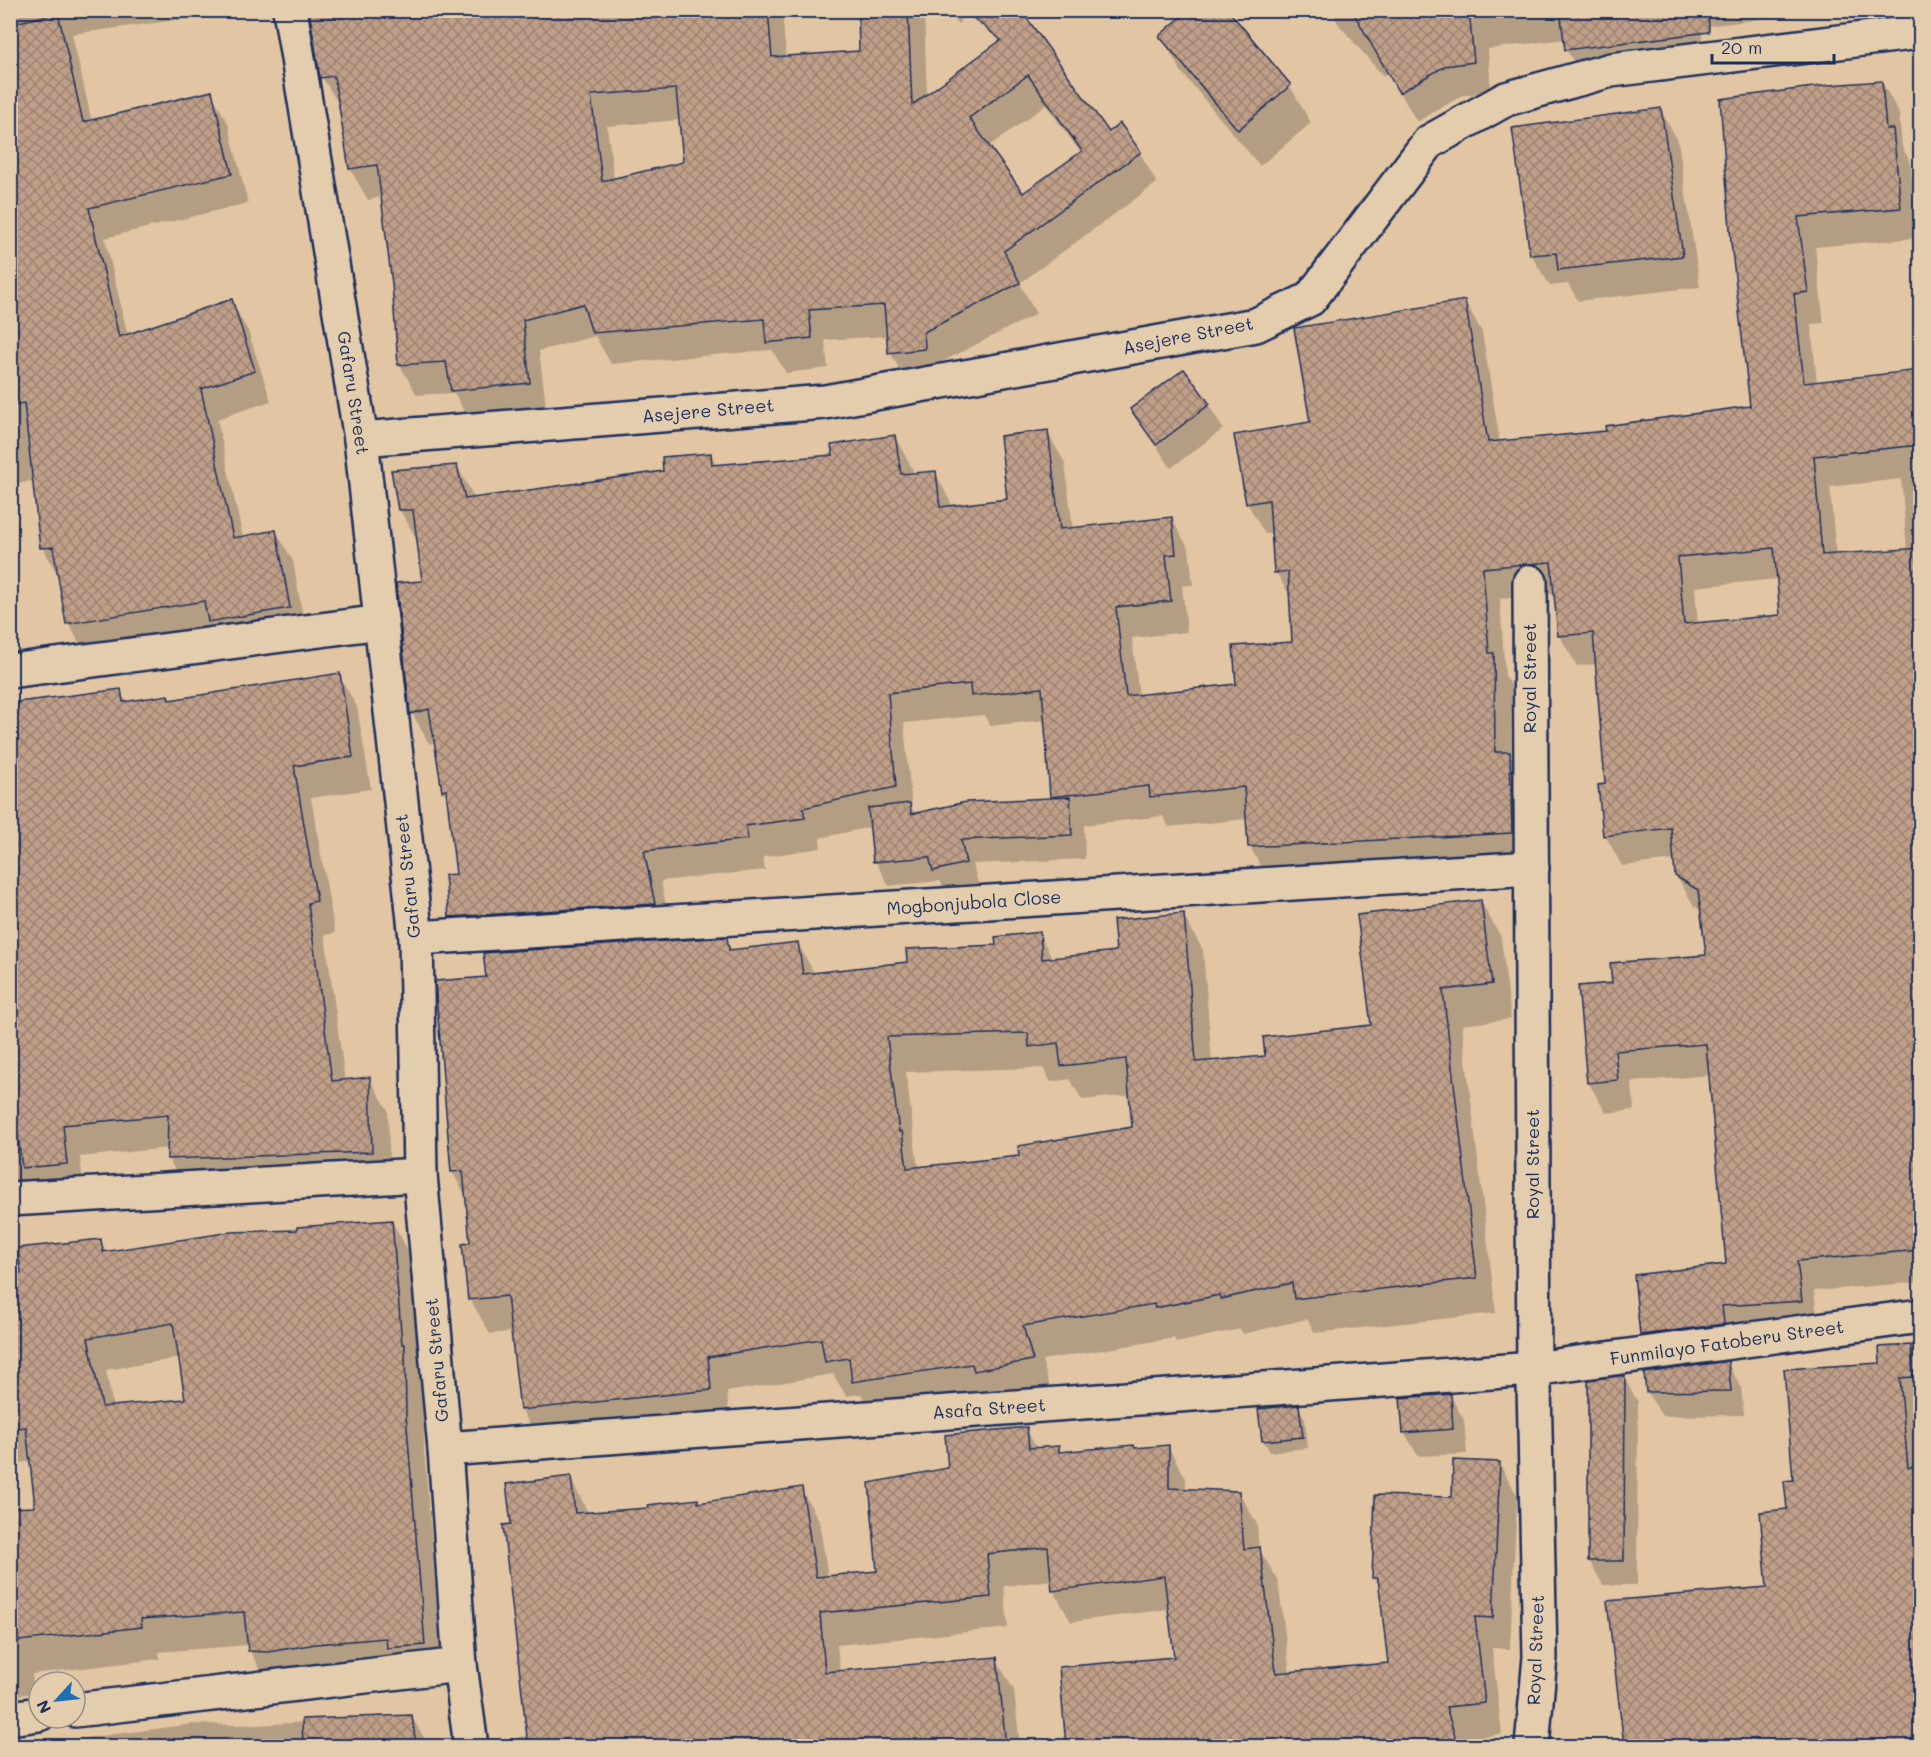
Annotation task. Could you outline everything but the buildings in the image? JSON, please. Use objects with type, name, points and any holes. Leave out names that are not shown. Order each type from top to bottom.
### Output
[{"type":"street","name":"Gafaru Street","points":[[290,10],[361,439],[416,938],[420,1175],[445,1449],[460,1665],[471,1746]]},
{"type":"street","name":"Asejere Street","points":[[361,439],[825,402],[1256,325],[1310,299],[1429,142],[1506,99],[1611,70],[1920,32]]},
{"type":"street","name":"Royal Street","points":[[1530,582],[1534,1369],[1540,1657],[1532,1746]]},
{"type":"street","points":[[10,671],[381,622]]},
{"type":"street","name":"Mogbonjubola Close","points":[[416,938],[1532,868]]},
{"type":"street","points":[[10,1198],[420,1175]]},
{"type":"street","name":"Funmilayo Fatoberu Street","points":[[1534,1369],[1920,1316]]},
{"type":"street","name":"Asafa Street","points":[[445,1449],[1534,1369]]},
{"type":"street","points":[[87,1709],[460,1665]]},
{"type":"street","points":[[10,1718],[27,1716]]}]
